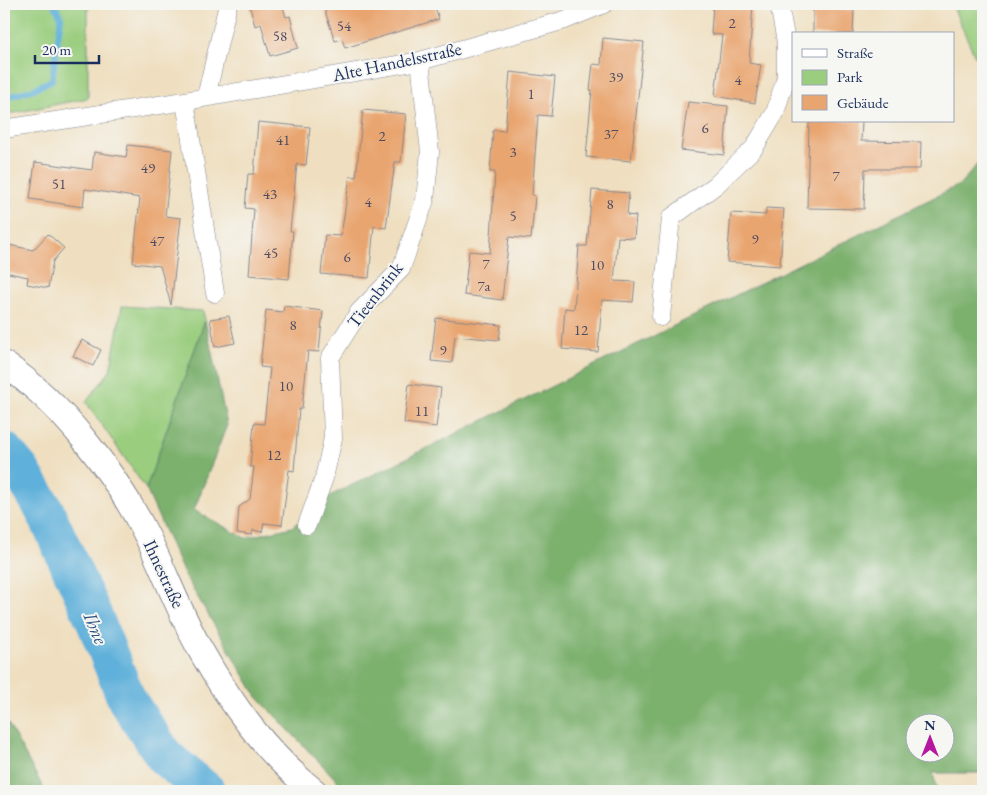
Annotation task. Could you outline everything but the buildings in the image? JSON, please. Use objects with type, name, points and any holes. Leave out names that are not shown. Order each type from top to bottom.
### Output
[{"type":"main road","name":"Ihnestraße","points":[[4,364],[47,398],[86,442],[117,485],[145,533],[200,649],[228,696],[257,736],[294,775],[314,791]]},
{"type":"street","points":[[206,97],[228,4]]},
{"type":"street","name":"Alte Handelsstraße","points":[[4,129],[420,61],[565,20],[604,4]]},
{"type":"street","points":[[661,317],[671,218],[716,185],[754,148],[775,113],[786,77],[786,42],[779,4]]},
{"type":"street","name":"Tieenbrink","points":[[307,524],[324,478],[333,438],[330,358],[359,312],[400,269],[425,200],[430,152],[420,61]]},
{"type":"street","points":[[184,101],[215,293]]},
{"type":"green space","points":[[4,4],[88,4],[88,98],[4,115]]},
{"type":"green space","points":[[961,4],[983,4],[983,74],[953,7]]},
{"type":"green space","points":[[983,157],[983,773],[933,773],[937,791],[347,791],[257,697],[184,574],[146,489],[205,320],[227,425],[194,510],[245,538],[292,527],[330,496],[961,184]]},
{"type":"green space","points":[[122,306],[203,311],[205,320],[146,489],[86,402],[110,371]]},
{"type":"green space","points":[[4,716],[45,791],[4,791]]},
{"type":"waterway","points":[[4,98],[34,89],[52,80],[61,17],[54,4]]},
{"type":"waterway","name":"Ihne","points":[[4,451],[21,471],[44,509],[94,618],[127,700],[165,757],[206,791]]}]
